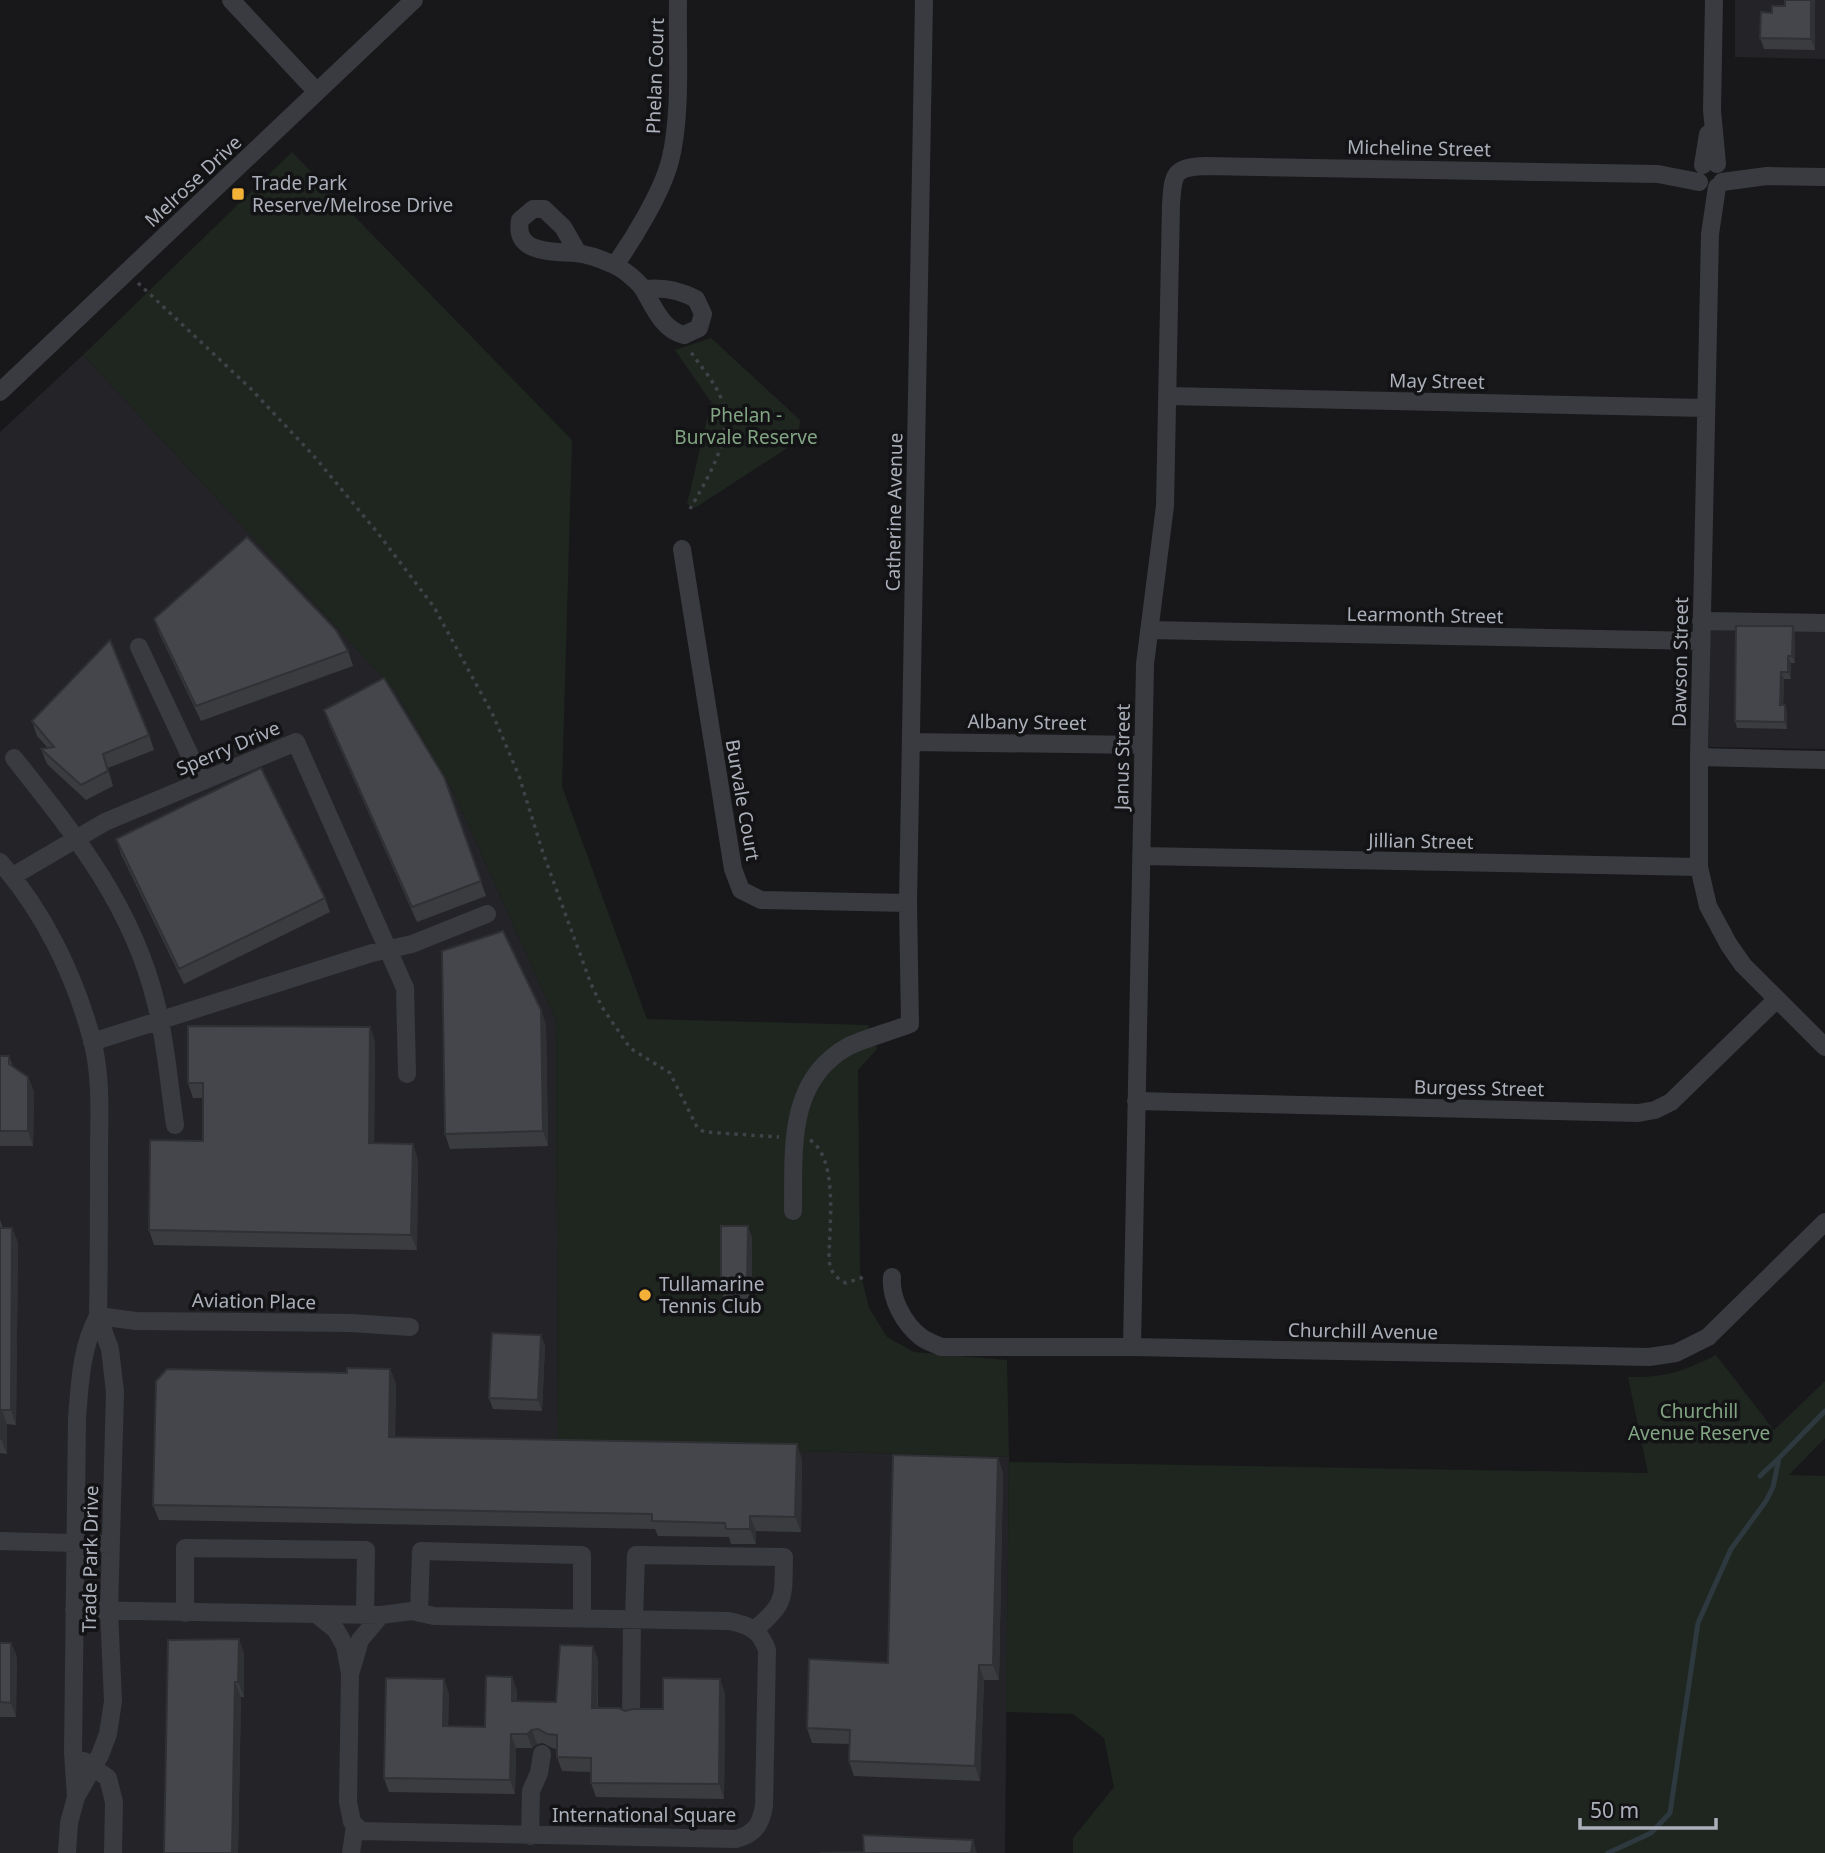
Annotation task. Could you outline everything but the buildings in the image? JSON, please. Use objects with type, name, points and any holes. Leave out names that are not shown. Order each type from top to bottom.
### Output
[{"type":"street","points":[[231,0],[317,92]]},
{"type":"street","name":"Melrose Drive","points":[[0,392],[414,0]]},
{"type":"street","name":"Phelan Court","points":[[615,265],[669,164],[676,123],[678,0]]},
{"type":"street","name":"Catherine Avenue","points":[[794,1137],[796,1116],[803,1097],[824,1066],[850,1046],[910,1024],[908,903],[924,0]]},
{"type":"street","name":"Dawson Street","points":[[1714,0],[1701,621],[1699,867],[1708,906],[1718,928],[1743,965],[1825,1047]]},
{"type":"street","name":"Micheline Street","points":[[1179,170],[1206,166],[1825,177]]},
{"type":"street","name":"Janus Street","points":[[1132,1347],[1144,664],[1165,506],[1172,185],[1179,170]]},
{"type":"street","points":[[578,253],[615,265],[644,289]]},
{"type":"street","name":"May Street","points":[[1167,396],[1705,408]]},
{"type":"street","name":"Burvale Court","points":[[682,549],[733,869],[741,890],[761,900],[908,903]]},
{"type":"street","points":[[1701,621],[1825,623]]},
{"type":"street","name":"Learmonth Street","points":[[1149,630],[1701,641]]},
{"type":"street","points":[[139,647],[202,781]]},
{"type":"street","name":"Albany Street","points":[[911,741],[1143,745]]},
{"type":"street","name":"Sperry Drive","points":[[13,877],[105,822],[296,742],[405,988],[407,1074]]},
{"type":"street","points":[[1699,757],[1825,760]]},
{"type":"street","points":[[14,758],[78,838],[117,901],[139,951],[160,1021],[175,1125]]},
{"type":"street","name":"Jillian Street","points":[[1141,856],[1699,867]]},
{"type":"street","name":"Trade Park Drive","points":[[0,862],[50,932],[73,984],[92,1042],[99,1097],[98,1316],[110,1349],[115,1392],[109,1611],[113,1701],[108,1734],[76,1797],[69,1823],[67,1853]]},
{"type":"street","points":[[92,1042],[412,944],[487,914]]},
{"type":"street","name":"Burgess Street","points":[[1136,1101],[1638,1113],[1655,1110],[1671,1102],[1777,999]]},
{"type":"street","points":[[793,1211],[794,1137]]},
{"type":"street","name":"Churchill Avenue","points":[[892,1277],[896,1303],[909,1324],[922,1338],[942,1347],[1132,1347],[1663,1356],[1686,1349],[1708,1337],[1825,1222]]},
{"type":"street","name":"Trade Park Drive","points":[[76,1797],[73,1753],[77,1418],[82,1365],[89,1333],[98,1316]]},
{"type":"street","name":"Aviation Place","points":[[98,1316],[136,1321],[351,1323],[410,1327]]},
{"type":"street","points":[[0,1541],[111,1544]]},
{"type":"street","points":[[185,1613],[185,1548],[366,1550],[373,1615],[359,1640],[350,1674]]},
{"type":"street","points":[[419,1613],[421,1551],[582,1555],[582,1618]]},
{"type":"street","points":[[74,1610],[373,1615],[404,1611],[434,1616],[582,1618],[633,1619],[729,1621],[747,1624],[754,1630],[776,1611],[782,1601],[784,1558],[636,1555],[633,1619],[631,1714]]},
{"type":"street","points":[[316,1614],[336,1630],[345,1646],[350,1674],[348,1802],[355,1826],[351,1853]]},
{"type":"street","name":"International Square","points":[[355,1826],[370,1833],[736,1839],[747,1836],[762,1821],[764,1807],[766,1650],[764,1641],[754,1630]]},
{"type":"street","points":[[73,1753],[108,1778],[114,1802],[113,1853]]},
{"type":"street","points":[[530,1836],[531,1791],[539,1773],[542,1754]]},
{"type":"path","points":[[126,273],[250,388],[313,455],[433,607],[493,715],[519,776],[543,853],[591,984],[625,1043],[638,1055],[670,1073],[698,1127],[704,1132],[804,1137],[814,1141],[827,1163],[829,1259],[832,1271],[834,1276],[846,1283],[864,1277]]},
{"type":"path","points":[[690,509],[717,458],[723,435],[724,413],[721,399],[691,352]]},
{"type":"shaded area","points":[[1735,0],[1825,0],[1825,59],[1735,57]]},
{"type":"shaded area","points":[[83,355],[395,690],[453,791],[556,1020],[558,1444],[1009,1457],[1005,1853],[0,1853],[0,432]]},
{"type":"shaded area","points":[[1710,612],[1825,614],[1825,749],[1709,747]]},
{"type":"green space","points":[[292,152],[572,440],[562,786],[647,1019],[868,1025],[877,1049],[858,1070],[860,1271],[869,1308],[887,1337],[914,1352],[1007,1360],[1009,1457],[558,1444],[556,1020],[453,791],[395,690],[83,355]]},
{"type":"green space","name":"Phelan - Burvale Reserve","points":[[711,338],[800,420],[798,441],[695,508],[687,504],[711,402],[675,350]]},
{"type":"green space","name":"Churchill Avenue Reserve","points":[[1716,1355],[1774,1430],[1825,1381],[1825,1438],[1789,1475],[1825,1476],[1825,1853],[1073,1853],[1073,1838],[1114,1787],[1104,1738],[1073,1714],[1006,1712],[1009,1462],[1648,1473],[1628,1377],[1674,1372]]},
{"type":"waterway","points":[[1608,1853],[1651,1833],[1670,1813],[1698,1623],[1731,1549],[1773,1487],[1779,1458],[1825,1411]]},
{"type":"waterway","points":[[1760,1476],[1778,1459]]},
{"type":"place","name":"Trade Park Reserve/Melrose Drive","points":[[238,194]]},
{"type":"place","name":"Tullamarine Tennis Club","points":[[645,1295]]}]
